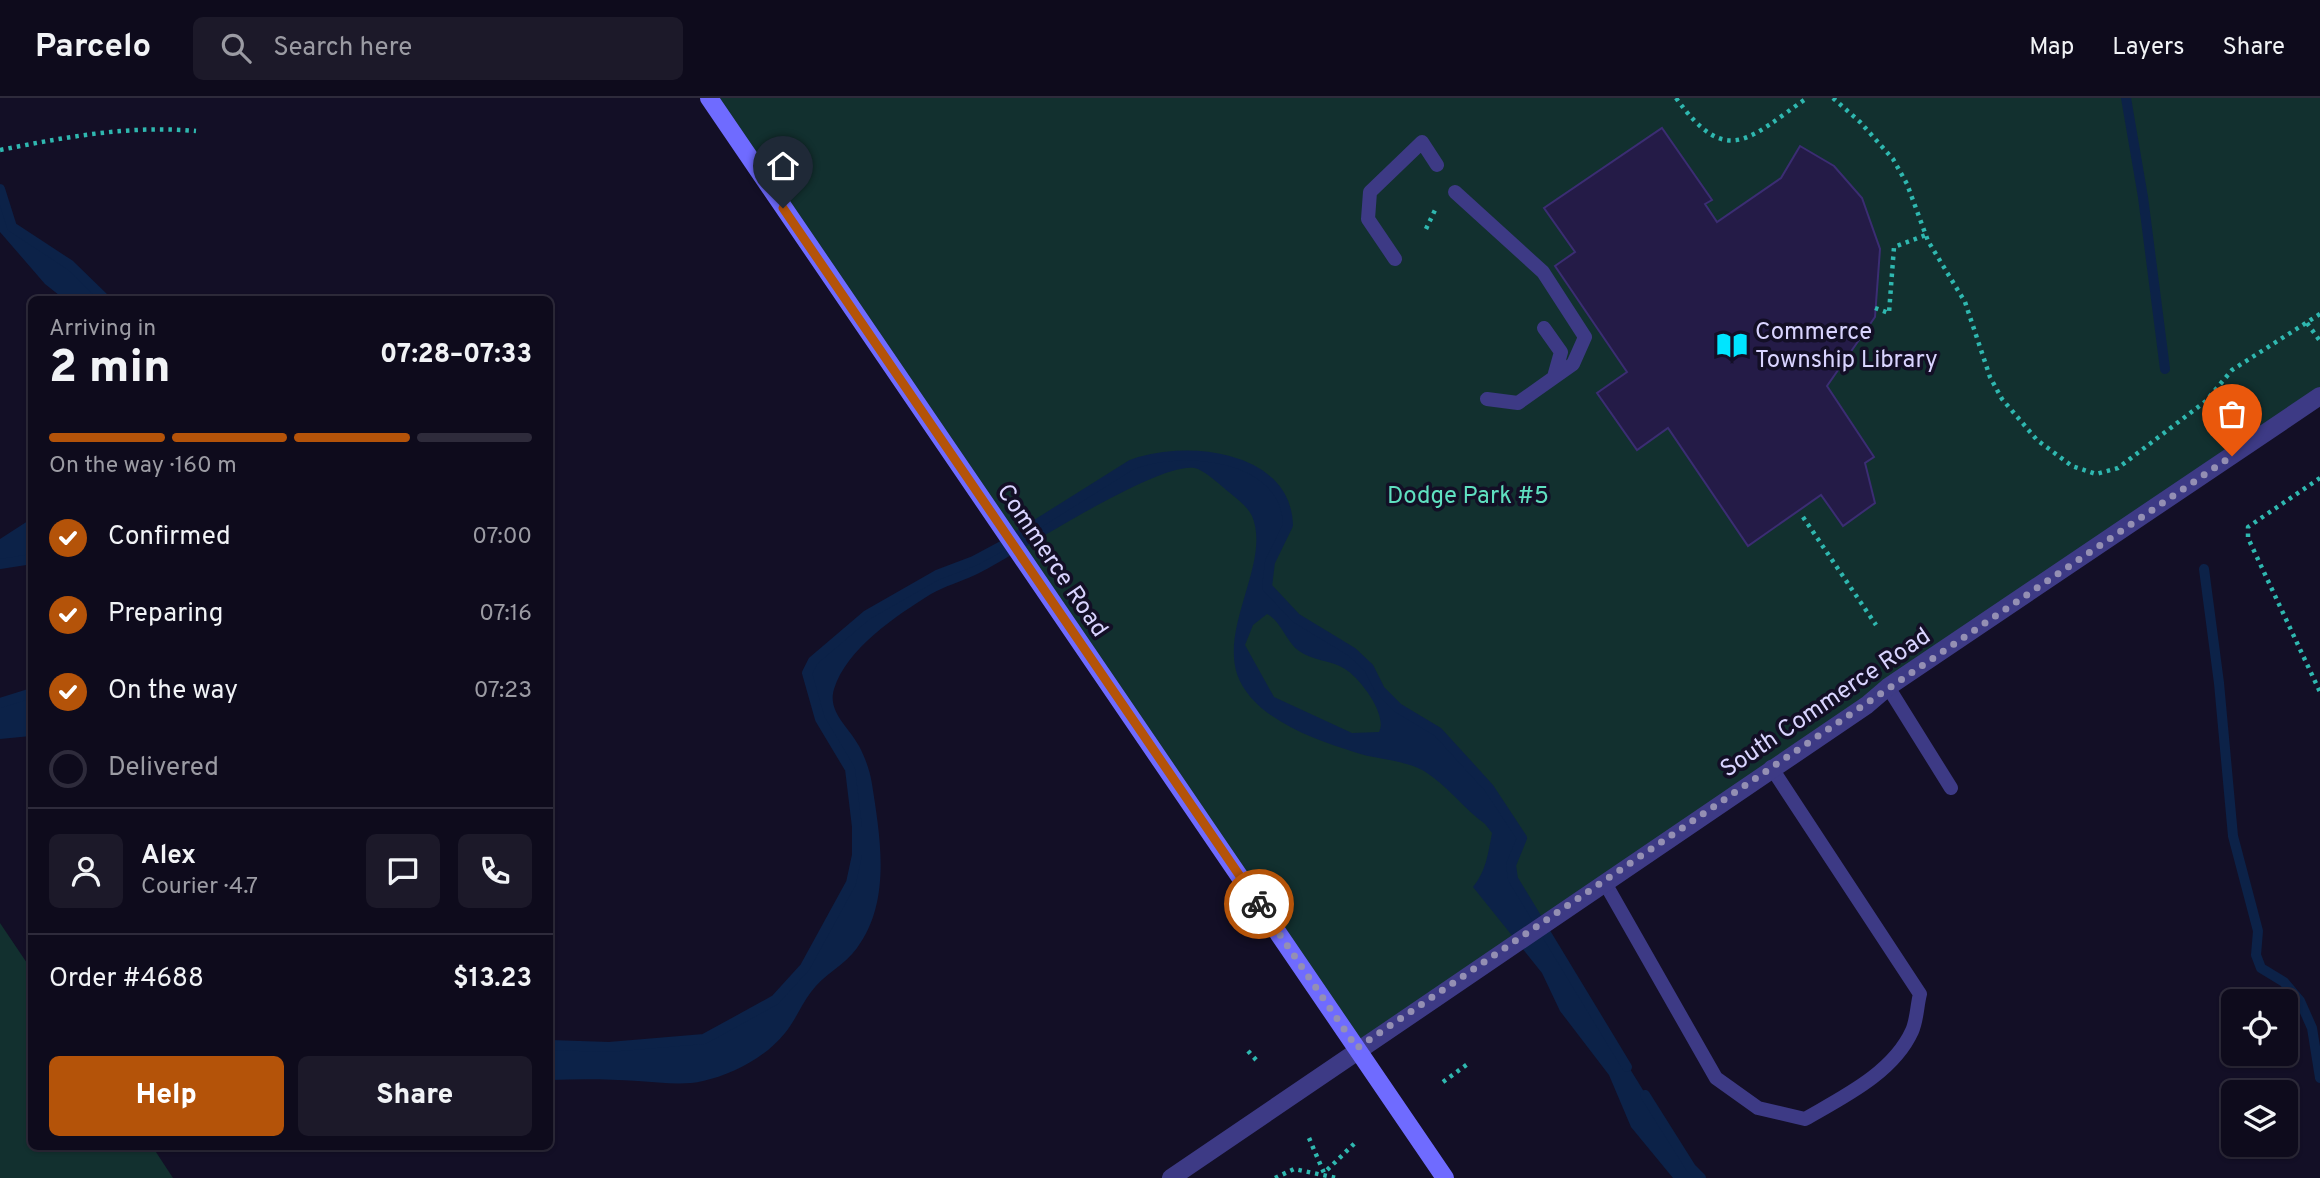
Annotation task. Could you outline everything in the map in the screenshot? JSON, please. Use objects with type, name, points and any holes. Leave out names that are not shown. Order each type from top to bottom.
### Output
[{"type":"main road","name":"Commerce Road","points":[[709,98],[1445,1178]]},
{"type":"street","name":"South Commerce Road","points":[[1171,1178],[1357,1048],[1605,883],[1867,705],[1888,687],[2320,396]]},
{"type":"lane","points":[[1395,260],[1368,219],[1370,191],[1422,142],[1437,165]]},
{"type":"lane","points":[[1455,192],[1543,272],[1584,337],[1573,364],[1518,403],[1487,399]]},
{"type":"lane","points":[[1545,328],[1561,352],[1554,377]]},
{"type":"lane","points":[[1888,687],[1951,788]]},
{"type":"lane","points":[[1605,883],[1716,1078],[1758,1108],[1805,1119],[1849,1094],[1887,1066],[1912,1031],[1920,994],[1772,768]]},
{"type":"path","points":[[1676,98],[1710,136],[1735,142],[1756,134],[1807,98]]},
{"type":"path","points":[[1833,98],[1860,122],[1893,159],[1911,193],[1926,235],[1965,302],[1990,377],[2003,399],[2037,440],[2072,466],[2087,472],[2106,473],[2118,468],[2206,401],[2232,370],[2320,314]]},
{"type":"path","points":[[0,150],[93,133],[153,127],[196,131]]},
{"type":"path","points":[[1426,229],[1437,206]]},
{"type":"path","points":[[1875,308],[1889,313],[1894,247],[1926,235]]},
{"type":"path","points":[[2307,323],[2320,341]]},
{"type":"path","points":[[2320,478],[2248,527],[2248,538],[2320,692]]},
{"type":"path","points":[[1804,516],[1877,625]]},
{"type":"path","points":[[1248,1051],[1258,1062]]},
{"type":"path","points":[[1443,1083],[1469,1063]]},
{"type":"path","points":[[1309,1138],[1324,1173]]},
{"type":"path","points":[[1324,1173],[1357,1141]]},
{"type":"path","points":[[1275,1178],[1294,1169],[1324,1173],[1337,1178]]},
{"type":"green space","name":"Dodge Park #5","points":[[718,98],[2320,98],[2320,389],[1358,1041]]},
{"type":"green space","points":[[0,923],[28,965],[28,1150],[155,1150],[173,1178],[0,1178]]},
{"type":"water","points":[[0,189],[12,227],[70,265],[102,296],[60,296],[45,284],[0,232]]},
{"type":"water","points":[[1192,453],[1224,461],[1254,473],[1278,494],[1285,508],[1288,525],[1270,562],[1267,587],[1296,618],[1352,652],[1369,668],[1380,690],[1398,708],[1438,732],[1489,788],[1522,838],[1511,865],[1513,879],[1691,1168],[1701,1178],[1673,1178],[1631,1127],[1609,1075],[1560,1011],[1542,973],[1473,887],[1484,868],[1492,833],[1485,824],[1424,771],[1407,764],[1354,752],[1304,734],[1270,715],[1245,689],[1237,674],[1235,635],[1251,573],[1256,534],[1252,516],[1245,506],[1198,469],[1181,469],[1155,477],[1089,510],[975,575],[931,594],[874,634],[850,660],[840,674],[833,697],[836,712],[859,746],[870,774],[881,868],[875,910],[868,930],[857,948],[816,986],[777,1042],[737,1070],[695,1082],[553,1080],[553,1045],[609,1047],[704,1039],[776,1000],[805,967],[851,883],[857,855],[857,827],[850,769],[820,719],[807,673],[813,661],[867,615],[937,575],[974,561],[1002,546],[1131,465],[1151,457]],"holes":[[[1267,614],[1299,651],[1340,666],[1358,680],[1380,716],[1379,732],[1352,733],[1274,697],[1245,645],[1253,625]]]},
{"type":"water","points":[[28,521],[28,559],[0,564],[0,539]]},
{"type":"water","points":[[28,694],[28,736],[0,739],[0,703]]},
{"type":"building","name":"Commerce Township Library","points":[[1662,128],[1712,200],[1705,204],[1717,222],[1781,178],[1800,146],[1834,166],[1862,198],[1880,249],[1875,317],[1827,386],[1874,457],[1865,463],[1875,503],[1843,526],[1821,495],[1748,546],[1668,428],[1637,450],[1597,393],[1627,372],[1555,266],[1575,252],[1544,208]]},
{"type":"waterway","points":[[2126,98],[2143,197],[2165,369]]},
{"type":"waterway","points":[[0,189],[12,227],[70,265],[102,296]]},
{"type":"waterway","points":[[553,1045],[609,1047],[704,1039],[775,1000],[805,967],[851,883],[857,855],[857,827],[850,769],[820,719],[807,673],[813,661],[867,615],[937,575],[974,561],[1002,546],[1131,465],[1152,459],[1202,456],[1251,469],[1270,482],[1283,501],[1288,525],[1270,562],[1267,587],[1296,618],[1352,652],[1369,668],[1380,690],[1398,708],[1438,732],[1489,788],[1522,838],[1511,865],[1513,879],[1627,1067]]},
{"type":"waterway","points":[[0,564],[28,560]]},
{"type":"waterway","points":[[2204,569],[2219,683],[2233,836],[2258,931],[2256,955],[2261,968],[2284,982],[2300,1001],[2312,1028],[2320,1078]]},
{"type":"waterway","points":[[0,703],[28,694]]},
{"type":"waterway","points":[[1645,1095],[1691,1168],[1701,1178]]},
{"type":"way so far","points":[[1259,904],[1357,1048],[2232,456]]},
{"type":"place","name":"Commerce Township Library","points":[[1732,345]]},
{"type":"route","points":[[783,208],[1259,904]]}]
